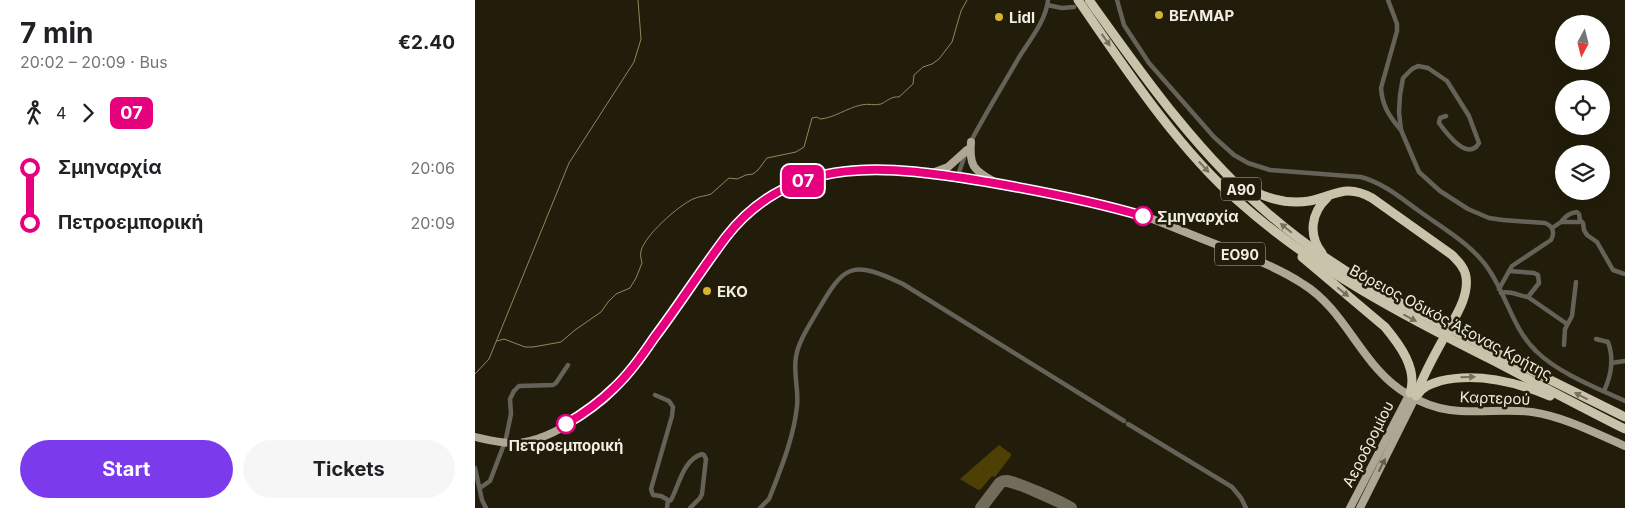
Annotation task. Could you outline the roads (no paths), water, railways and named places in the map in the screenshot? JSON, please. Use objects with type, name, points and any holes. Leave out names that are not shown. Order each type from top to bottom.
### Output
[{"type":"highway","name":"Βόρειος Οδικός Άξονας Κρήτης","points":[[1089,0],[1168,109],[1218,166],[1245,193],[1284,226],[1325,258],[1435,326],[1581,407],[1625,429]]},
{"type":"highway","name":"Βόρειος Οδικός Άξονας Κρήτης","points":[[1076,3],[1192,154],[1238,201],[1280,236],[1344,280],[1387,306],[1435,326]]},
{"type":"highway","points":[[1168,109],[1231,174],[1242,184],[1256,192],[1274,199],[1292,202],[1309,201],[1351,190],[1362,193],[1372,198],[1452,255],[1461,264],[1466,275],[1467,290],[1459,309],[1415,391]]},
{"type":"highway","points":[[1325,258],[1316,243],[1313,234],[1313,223],[1315,213],[1320,204],[1329,196]]},
{"type":"highway","points":[[1280,236],[1315,269],[1385,327],[1404,353],[1415,391]]},
{"type":"highway","name":"Βόρειος Οδικός Άξονας Κρήτης","points":[[1455,337],[1625,417]]},
{"type":"highway","points":[[1415,391],[1445,380],[1471,377],[1525,387],[1581,407]]},
{"type":"main road","points":[[930,174],[948,167],[969,146]]},
{"type":"main road","points":[[969,146],[972,166],[980,174],[999,184]]},
{"type":"main road","name":"ΕΟ90","points":[[475,437],[513,443],[532,440],[566,424],[601,400],[615,388],[633,367],[732,229],[747,212],[788,187],[810,179],[847,170],[874,169],[930,174],[999,184],[1076,199],[1147,217],[1238,253],[1291,276],[1307,286],[1321,297],[1341,320],[1380,372],[1415,391]]},
{"type":"main road","name":"Αεροδρομίου","points":[[1351,508],[1415,391]]},
{"type":"main road","name":"Καρτερού","points":[[1415,391],[1431,406],[1451,411],[1528,411],[1549,415],[1625,446]]},
{"type":"main road","name":"Αεροδρομίου","points":[[1360,508],[1407,406]]},
{"type":"street","points":[[1117,0],[1124,25],[1149,63],[1214,137],[1234,155],[1248,163],[1270,170],[1356,176],[1374,181],[1391,191],[1474,252],[1489,270],[1517,324],[1535,350],[1555,366],[1625,401]]},
{"type":"street","points":[[1388,0],[1397,24],[1397,31],[1381,88],[1381,96],[1390,117],[1401,130]]},
{"type":"street","points":[[957,178],[969,146],[1037,28],[1045,13],[1048,2],[1062,8],[1076,3]]},
{"type":"street","points":[[1446,116],[1440,118],[1439,123],[1463,149],[1471,150],[1477,147],[1479,143],[1469,116],[1447,81],[1428,68],[1419,66],[1412,69],[1403,78],[1399,112],[1401,130],[1419,172],[1440,191],[1468,209],[1489,218],[1538,222],[1547,224],[1552,228],[1553,235],[1551,240],[1515,264],[1509,271],[1500,291]]},
{"type":"street","points":[[1552,228],[1566,216],[1577,212],[1587,235],[1597,242],[1613,270],[1625,274]]},
{"type":"street","points":[[1561,222],[1575,223],[1580,220]]},
{"type":"street","points":[[760,508],[769,499],[771,494],[785,457],[796,414],[798,398],[795,361],[799,345],[832,285],[844,273],[852,270],[869,270],[903,284],[1232,487],[1246,508]]},
{"type":"street","points":[[1509,271],[1538,275],[1539,283],[1528,297]]},
{"type":"street","points":[[1564,345],[1565,329],[1572,316],[1576,282]]},
{"type":"street","points":[[1500,291],[1528,297],[1567,324]]},
{"type":"street","points":[[1596,339],[1608,342],[1611,353],[1609,381],[1604,391]]},
{"type":"street","points":[[1611,363],[1625,361]]},
{"type":"street","points":[[506,438],[511,414],[510,399],[514,391],[519,386],[553,386],[568,365]]},
{"type":"street","points":[[655,395],[669,401],[673,407],[651,489],[653,495],[665,497],[668,501]]},
{"type":"street","points":[[480,488],[490,482],[503,447]]},
{"type":"street","points":[[667,508],[668,501],[671,500],[681,476],[691,460],[702,454],[706,459],[702,494],[690,508]]},
{"type":"street","points":[[475,468],[486,508]]},
{"type":"waterway","points":[[475,374],[489,359],[569,163],[634,62],[641,39],[638,0]]},
{"type":"waterway","points":[[497,341],[504,339],[525,347],[561,342],[601,312],[616,294],[630,288],[642,263],[641,253],[644,244],[655,229],[679,208],[693,199],[711,194],[729,178],[737,179],[753,174],[767,158],[796,152],[804,147],[812,118],[825,118],[864,104],[879,105],[892,98],[899,97],[913,84],[914,75],[923,67],[939,59],[952,42],[961,11],[967,0]]},
{"type":"place","name":"ΒΕΛΜΑΡ","points":[[1159,15]]},
{"type":"place","name":"Lidl","points":[[999,17]]},
{"type":"place","name":"Σμηναρχία","points":[[1143,216]]},
{"type":"place","name":"EKO","points":[[707,291]]},
{"type":"place","name":"Πετροεμπορική","points":[[566,424]]}]
